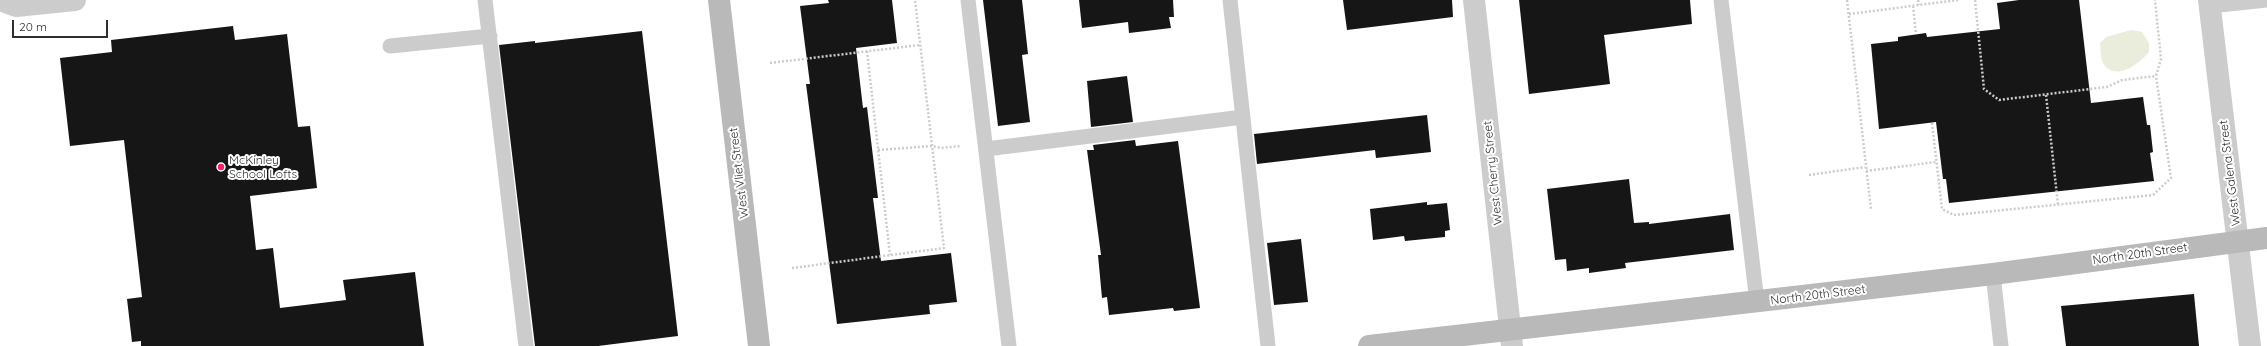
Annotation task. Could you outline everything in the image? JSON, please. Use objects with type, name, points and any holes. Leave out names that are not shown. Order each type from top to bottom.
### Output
[{"type":"main road","name":"West Vliet Street","points":[[719,0],[759,346]]},
{"type":"main road","name":"North 20th Street","points":[[1369,346],[1511,338],[1757,302],[1993,274],[2267,238]]},
{"type":"street","points":[[8,3],[75,0]]},
{"type":"street","name":"West Cherry Street","points":[[1474,0],[1511,338]]},
{"type":"street","name":"West Galena Street","points":[[2209,3],[2250,346]]},
{"type":"lane","points":[[486,0],[526,346]]},
{"type":"lane","points":[[968,0],[1009,346]]},
{"type":"lane","points":[[1230,0],[1268,346]]},
{"type":"lane","points":[[1721,0],[1757,302]]},
{"type":"lane","points":[[2209,3],[2267,0]]},
{"type":"lane","points":[[390,46],[490,36]]},
{"type":"lane","points":[[985,146],[1243,117]]},
{"type":"lane","points":[[1993,274],[2001,346]]},
{"type":"path","points":[[792,268],[944,248],[915,0]]},
{"type":"path","points":[[1847,0],[1871,210]]},
{"type":"path","points":[[1918,0],[1919,5]]},
{"type":"path","points":[[1849,14],[1958,0]]},
{"type":"path","points":[[1975,0],[1984,89],[1999,100],[2107,87],[2122,80],[2156,76]]},
{"type":"path","points":[[1932,122],[1942,209],[1954,215],[2153,195],[2171,178],[2156,76],[2161,59],[2154,0]]},
{"type":"path","points":[[1913,6],[1916,34]]},
{"type":"path","points":[[770,63],[920,45]]},
{"type":"path","points":[[867,51],[890,255]]},
{"type":"path","points":[[2046,95],[2058,205]]},
{"type":"path","points":[[878,150],[932,146],[941,148],[985,146]]},
{"type":"path","points":[[1866,171],[1936,162]]},
{"type":"path","points":[[1809,175],[1865,168]]},
{"type":"green space","points":[[2131,30],[2142,32],[2149,43],[2149,52],[2135,65],[2123,71],[2117,72],[2111,70],[2104,65],[2101,56],[2100,43],[2106,37]]},
{"type":"building","points":[[828,0],[892,0],[897,43],[856,48],[863,108],[867,107],[878,198],[873,198],[881,261],[951,253],[957,302],[929,305],[930,314],[837,324],[806,84],[810,84],[800,6],[829,3]]},
{"type":"building","points":[[983,0],[1022,0],[1028,54],[1022,55],[1030,122],[998,126]]},
{"type":"building","points":[[1079,0],[1173,0],[1174,17],[1169,17],[1171,28],[1129,33],[1128,22],[1082,28]]},
{"type":"building","points":[[1343,0],[1452,0],[1453,17],[1347,30]]},
{"type":"building","points":[[1519,0],[1690,0],[1692,24],[1604,35],[1610,84],[1529,94]]},
{"type":"building","points":[[2019,0],[2079,0],[2091,103],[2143,97],[2147,125],[2150,125],[2153,152],[2150,153],[2154,181],[1949,203],[1946,179],[1943,179],[1936,122],[1879,129],[1871,44],[1898,41],[1898,37],[1926,33],[1927,37],[2000,29],[1997,3]]},
{"type":"building","name":"McKinley School Lofts","points":[[233,26],[235,40],[287,34],[298,127],[310,126],[317,188],[250,196],[256,250],[273,248],[280,308],[346,300],[343,280],[415,272],[424,346],[141,346],[141,341],[132,342],[127,299],[142,297],[124,140],[70,146],[60,58],[112,52],[111,40]]},
{"type":"building","points":[[642,31],[678,336],[598,346],[535,346],[499,45],[535,41],[535,43]]},
{"type":"building","points":[[1127,76],[1133,122],[1091,127],[1087,81]]},
{"type":"building","points":[[1427,115],[1431,152],[1376,158],[1375,150],[1257,164],[1254,134]]},
{"type":"building","points":[[1135,140],[1136,146],[1178,141],[1200,308],[1174,311],[1173,308],[1109,315],[1107,297],[1102,298],[1098,255],[1101,255],[1087,150],[1094,150],[1093,145]]},
{"type":"building","points":[[1629,179],[1634,223],[1649,222],[1649,224],[1730,214],[1734,250],[1625,263],[1626,268],[1589,273],[1589,268],[1567,271],[1566,259],[1555,260],[1547,189]]},
{"type":"building","points":[[1427,202],[1427,205],[1447,203],[1450,230],[1445,231],[1445,237],[1405,241],[1404,236],[1373,240],[1370,209]]},
{"type":"building","points":[[1301,239],[1308,302],[1274,305],[1267,243]]},
{"type":"building","points":[[2194,294],[2199,346],[2066,346],[2061,306]]},
{"type":"place","name":"McKinley School Lofts","points":[[221,167]]}]
